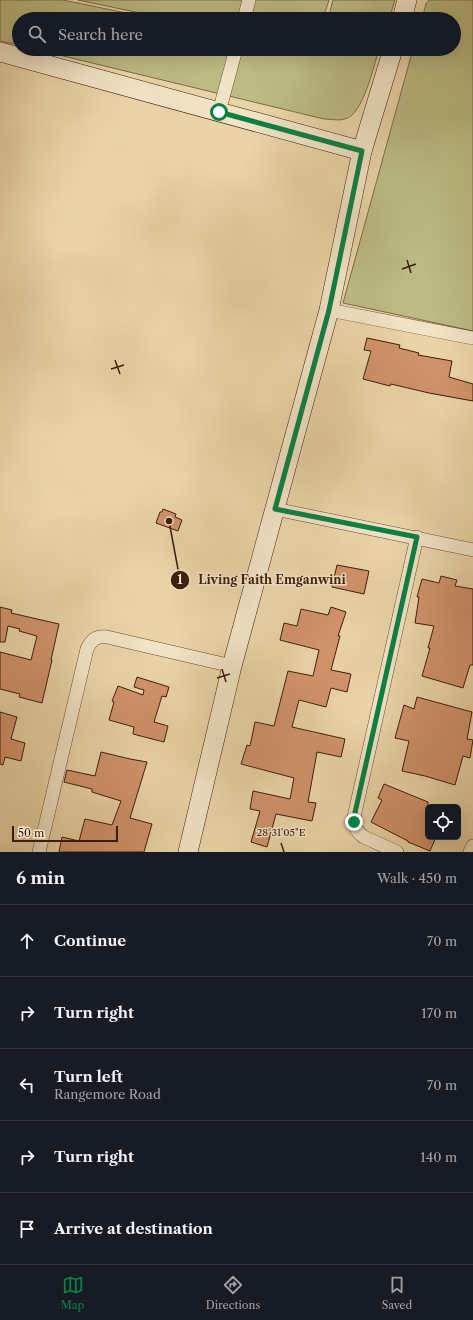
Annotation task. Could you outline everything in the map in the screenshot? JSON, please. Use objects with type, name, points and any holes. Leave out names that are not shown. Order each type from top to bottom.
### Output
[{"type":"street","points":[[246,12],[249,0]]},
{"type":"street","points":[[404,12],[407,0]]},
{"type":"street","points":[[0,52],[12,55]]},
{"type":"street","points":[[15,56],[362,151]]},
{"type":"street","points":[[219,112],[234,56]]},
{"type":"street","points":[[188,852],[232,666],[329,310],[362,151],[391,56]]},
{"type":"street","points":[[329,310],[473,338]]},
{"type":"street","points":[[275,509],[417,537],[473,550]]},
{"type":"street","points":[[397,852],[359,834],[355,829],[354,817],[417,537]]},
{"type":"street","points":[[39,852],[87,649],[94,638],[99,636],[106,637],[232,666]]},
{"type":"street","points":[[470,852],[473,846]]},
{"type":"shaded area","points":[[0,0],[63,0],[121,12],[12,12],[12,44],[0,41]]},
{"type":"shaded area","points":[[78,0],[329,0],[325,12],[135,12]]},
{"type":"shaded area","points":[[333,0],[395,0],[391,12],[330,12]]},
{"type":"shaded area","points":[[429,0],[473,0],[473,331],[343,303],[411,56],[461,56],[461,12],[424,12]]},
{"type":"shaded area","points":[[63,56],[377,56],[367,88],[357,109],[351,116],[343,120],[324,119]]},
{"type":"building","points":[[367,338],[400,345],[399,348],[419,353],[418,355],[452,361],[449,377],[473,384],[473,401],[391,384],[390,386],[363,379],[371,351],[364,350]]},
{"type":"building","points":[[163,509],[176,514],[175,517],[182,520],[178,531],[156,523],[160,512],[162,512]]},
{"type":"building","points":[[337,565],[369,571],[364,594],[332,587]]},
{"type":"building","points":[[441,576],[457,580],[455,586],[473,589],[473,665],[470,665],[463,688],[422,676],[430,648],[428,648],[434,626],[415,623],[419,597],[417,597],[422,579],[439,583]]},
{"type":"building","points":[[0,607],[12,610],[11,613],[59,624],[42,703],[19,697],[20,694],[0,689],[0,652],[31,660],[37,636],[8,626],[5,642],[0,642]]},
{"type":"building","points":[[331,607],[346,612],[338,636],[340,636],[331,670],[351,674],[347,692],[331,688],[326,707],[299,700],[292,727],[345,739],[341,757],[317,752],[308,802],[316,803],[312,821],[276,814],[267,847],[251,842],[260,811],[250,809],[253,791],[290,799],[294,778],[241,764],[247,745],[250,746],[255,722],[274,726],[288,671],[313,676],[319,650],[280,640],[284,623],[297,626],[301,609],[328,615]]},
{"type":"building","points":[[137,677],[169,687],[166,697],[162,696],[154,722],[168,726],[164,742],[133,734],[134,727],[109,720],[114,702],[112,701],[118,686],[143,695],[144,690],[134,687]]},
{"type":"building","points":[[417,697],[472,712],[467,739],[473,740],[470,758],[463,756],[455,785],[402,771],[409,741],[395,738],[404,705],[414,709]]},
{"type":"building","points":[[0,712],[17,717],[11,739],[25,743],[21,761],[5,757],[3,765],[0,764]]},
{"type":"building","points":[[101,752],[147,762],[130,818],[152,824],[144,852],[59,852],[62,837],[79,841],[85,819],[112,825],[121,801],[92,792],[92,789],[64,782],[67,770],[95,776]]},
{"type":"building","points":[[384,784],[428,802],[428,804],[425,804],[425,840],[435,840],[430,851],[408,842],[371,822],[382,800],[378,798]]},
{"type":"place","name":"Living Faith Emganwini","points":[[169,521]]},
{"type":"route","points":[[219,112],[362,151],[329,310],[275,509],[417,537],[354,822]]}]
